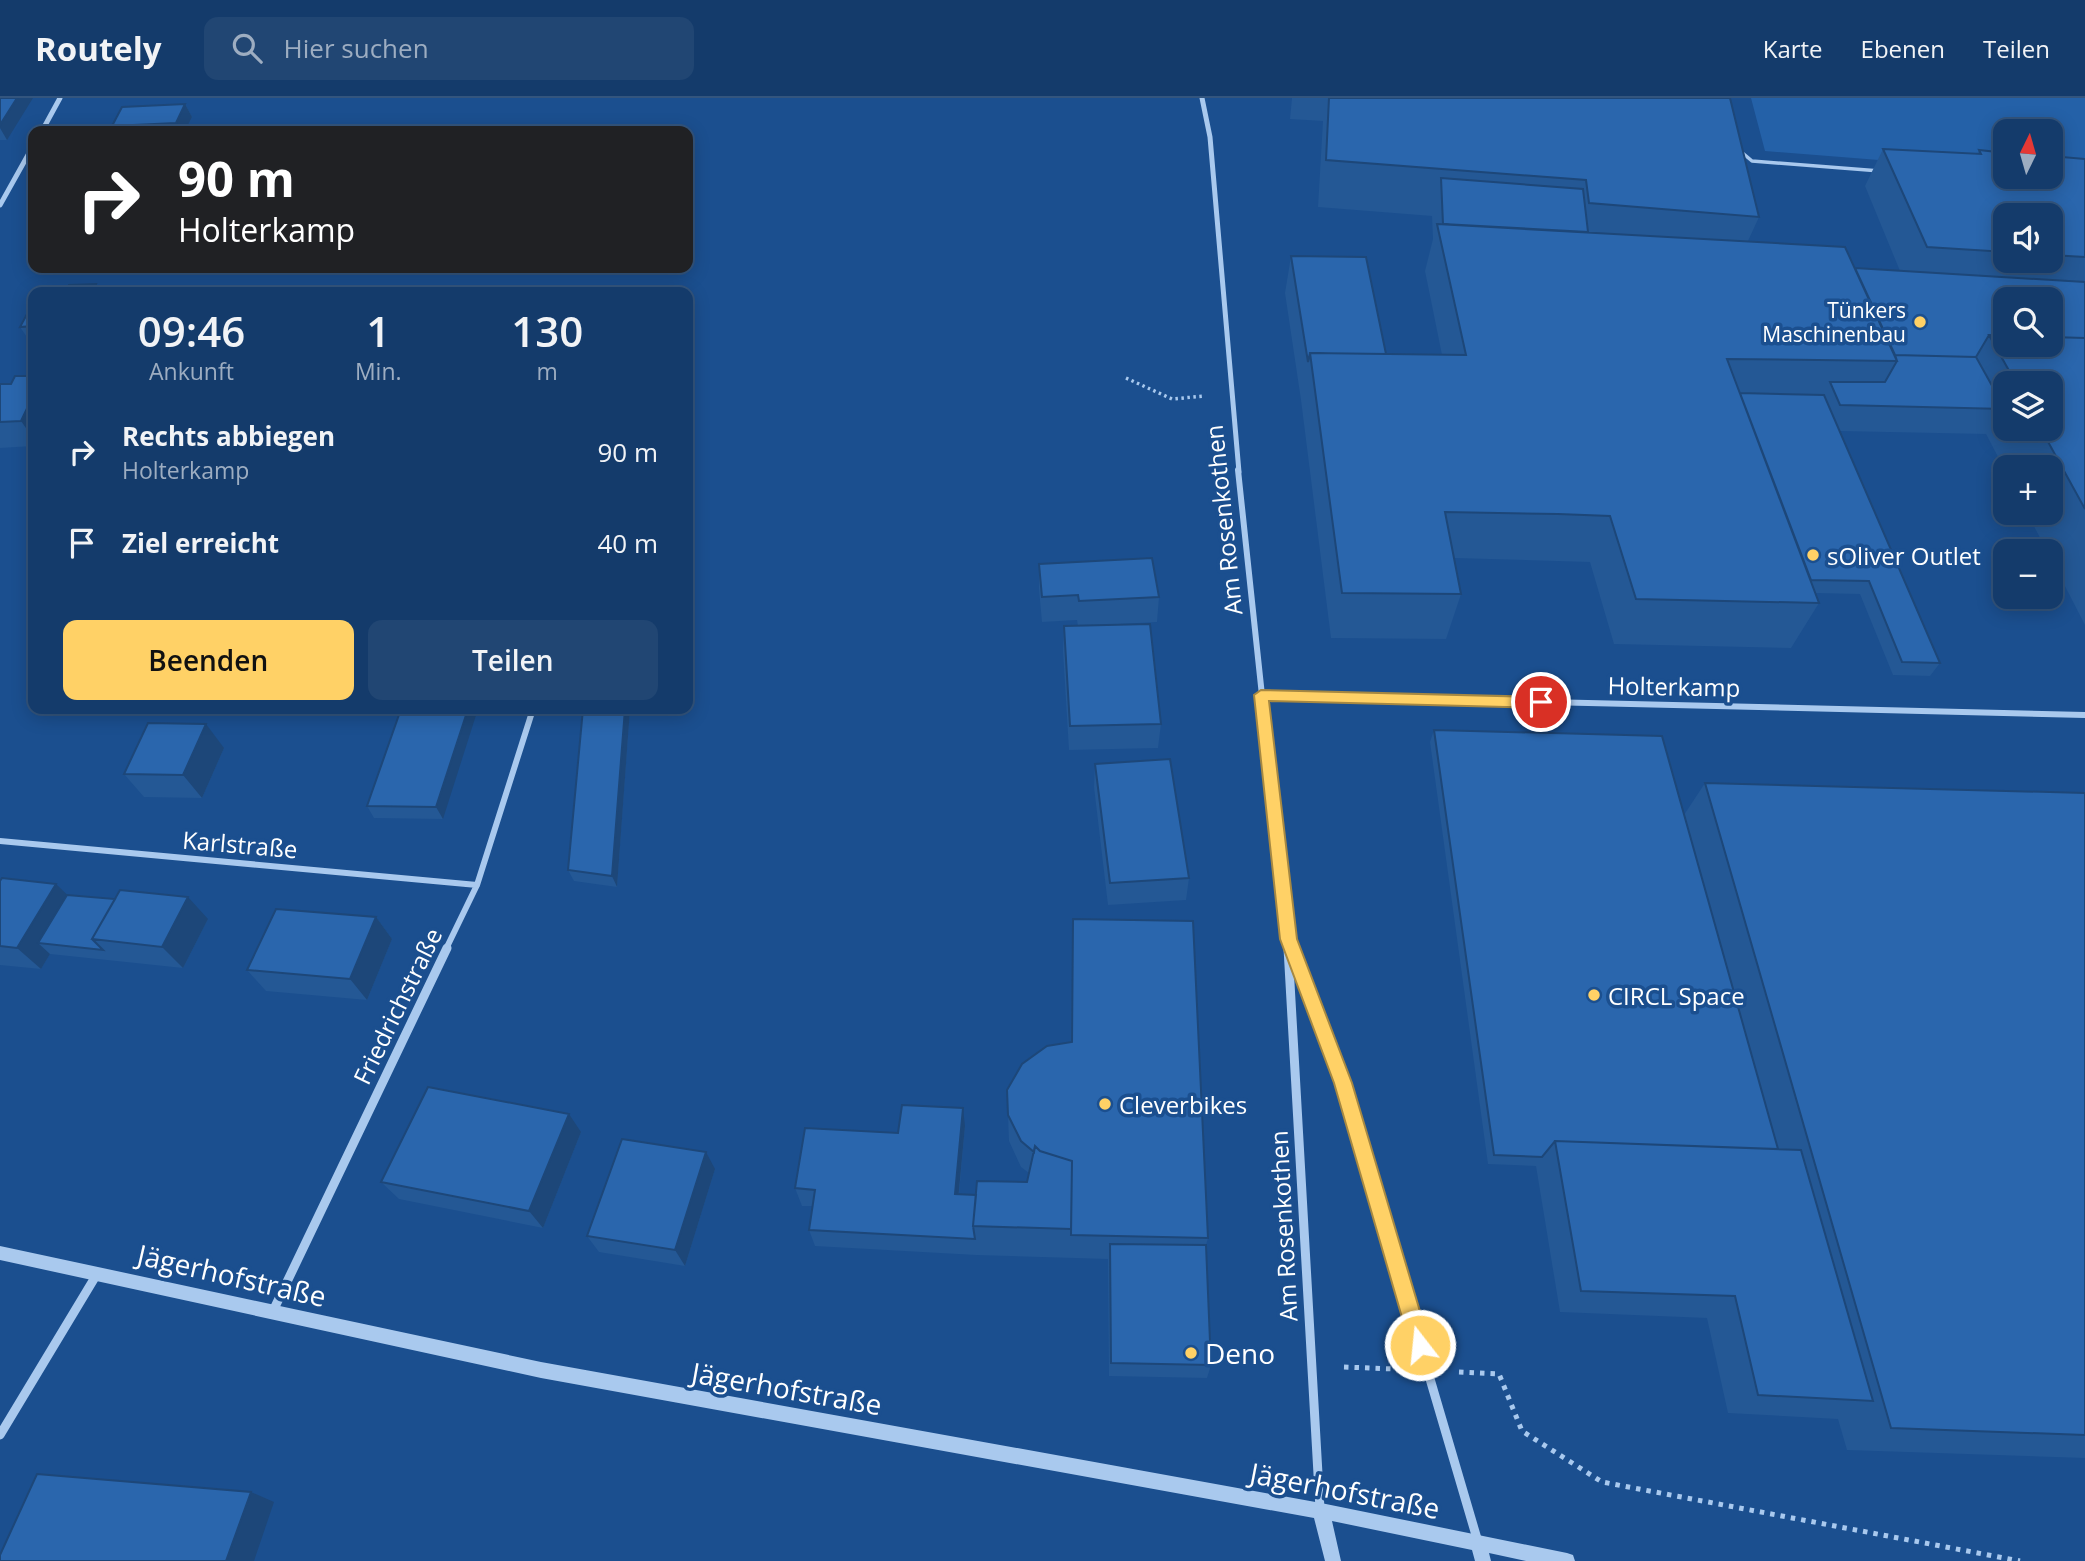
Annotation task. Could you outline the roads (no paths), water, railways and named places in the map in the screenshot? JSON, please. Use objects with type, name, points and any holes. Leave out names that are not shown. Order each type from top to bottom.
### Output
[{"type":"street","points":[[45,126],[60,98]]},
{"type":"street","name":"Am Rosenkothen","points":[[1202,98],[1210,137],[1261,695],[1288,939],[1321,1511]]},
{"type":"street","points":[[0,205],[28,155]]},
{"type":"street","name":"Holterkamp","points":[[1261,695],[2085,715]]},
{"type":"street","name":"Friedrichstraße","points":[[273,1311],[477,885],[531,714]]},
{"type":"street","name":"Karlstraße","points":[[0,841],[477,885]]},
{"type":"street","name":"Am Rosenkothen","points":[[1288,939],[1343,1083],[1478,1543]]},
{"type":"street","name":"Jägerhofstraße","points":[[0,1253],[98,1272],[541,1370],[1321,1511],[1566,1561]]},
{"type":"street","points":[[0,1435],[98,1272]]},
{"type":"street","points":[[1321,1511],[1333,1561]]},
{"type":"street","points":[[1478,1543],[1483,1561]]},
{"type":"lane","points":[[1736,148],[1752,161],[1884,172]]},
{"type":"place","name":"Tünkers Maschinenbau","points":[[1920,322]]},
{"type":"place","name":"sOliver Outlet","points":[[1813,555]]},
{"type":"place","name":"CIRCL Space","points":[[1594,995]]},
{"type":"place","name":"Cleverbikes","points":[[1105,1104]]},
{"type":"place","name":"Deno","points":[[1191,1353]]}]
